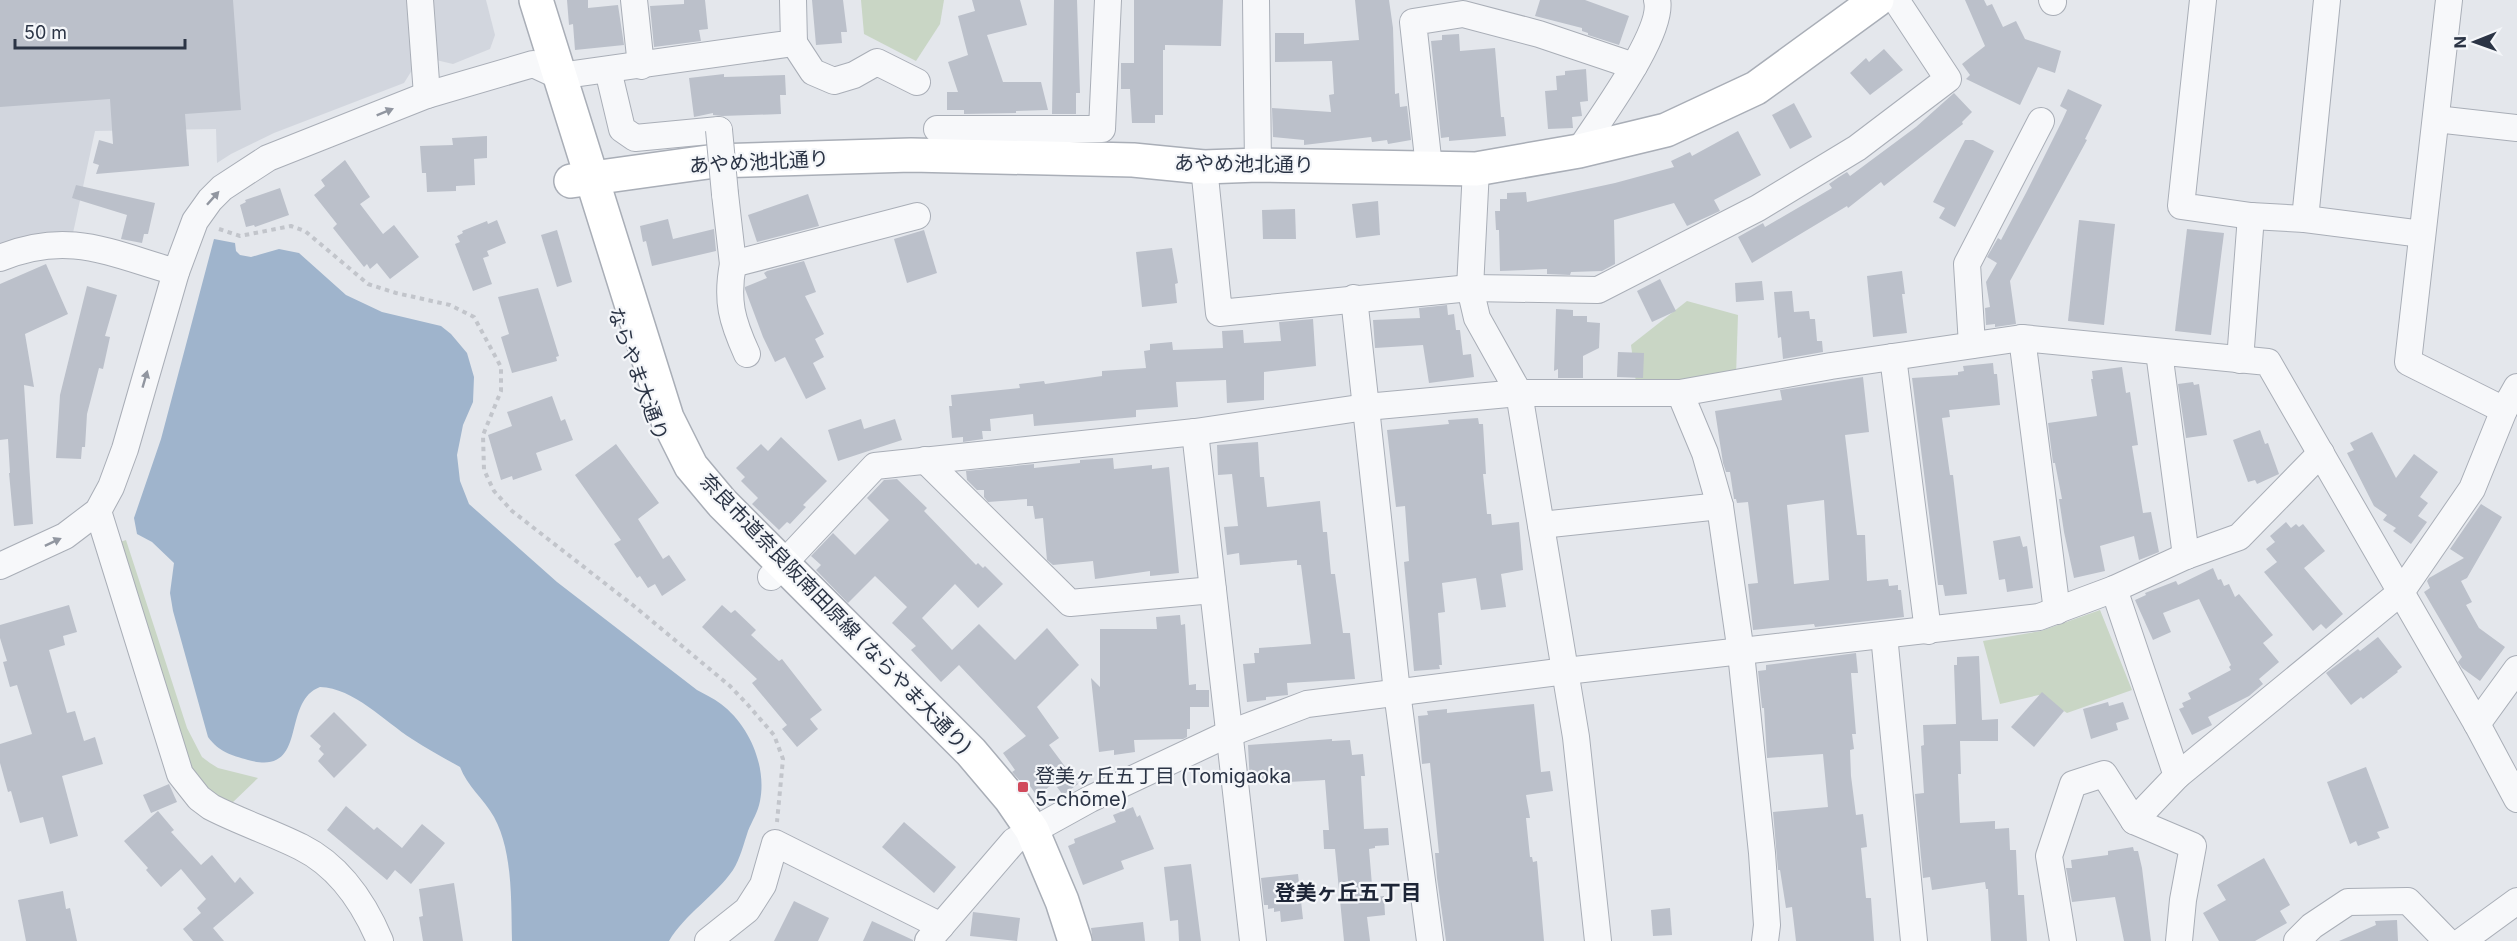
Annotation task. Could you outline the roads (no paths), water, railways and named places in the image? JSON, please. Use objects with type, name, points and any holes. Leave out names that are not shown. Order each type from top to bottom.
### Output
[{"type":"street","points":[[420,0],[427,95]]},
{"type":"street","name":"ならやま大通り","points":[[518,0],[546,70],[582,179],[650,419],[675,467],[694,493],[777,570],[858,663],[1023,835],[1032,871],[1051,914],[1059,941]]},
{"type":"street","points":[[536,0],[546,70]]},
{"type":"street","points":[[634,0],[641,66]]},
{"type":"street","points":[[793,0],[795,43],[813,72],[834,81],[854,75],[877,62],[917,82]]},
{"type":"street","points":[[937,129],[1102,129],[1108,0]]},
{"type":"street","points":[[1256,0],[1258,165]]},
{"type":"street","points":[[1579,151],[1634,66],[1653,30],[1659,8],[1657,0]]},
{"type":"street","name":"あやめ池北通り","points":[[582,179],[715,161],[911,155],[1133,160],[1204,166],[1476,169],[1579,151],[1666,130],[1756,88],[1877,0]]},
{"type":"street","points":[[1204,166],[1219,313],[1470,288],[1598,290],[1758,208],[1857,148],[1948,79],[1896,0]]},
{"type":"street","points":[[2203,0],[2181,206],[2251,216],[2305,219],[2422,234]]},
{"type":"street","points":[[2305,219],[2327,0]]},
{"type":"street","points":[[2449,0],[2408,362],[2504,410]]},
{"type":"street","points":[[1429,167],[1413,22],[1463,14],[1539,34],[1634,66]]},
{"type":"street","points":[[0,566],[66,536],[98,511],[111,487],[125,449],[176,272],[195,221],[216,194],[251,167],[268,158],[427,95],[546,70],[608,70],[795,43]]},
{"type":"street","points":[[608,70],[622,129],[635,138],[719,130],[733,264],[729,283],[732,321],[747,354]]},
{"type":"street","points":[[2436,119],[2517,129]]},
{"type":"street","points":[[1972,345],[1967,264],[2041,121]]},
{"type":"street","points":[[1476,169],[1470,288],[1477,318],[1519,393],[1576,737],[1598,941]]},
{"type":"street","points":[[733,264],[917,216]]},
{"type":"street","points":[[2240,360],[2251,216]]},
{"type":"street","points":[[0,258],[35,246],[70,244],[87,246],[176,272]]},
{"type":"street","points":[[1354,298],[1397,692],[1430,941]]},
{"type":"street","points":[[2022,338],[2057,611]]},
{"type":"street","points":[[777,570],[875,466],[1195,432],[1366,407],[1519,393],[1680,393],[2022,338],[2268,362],[2477,724],[2517,799]]},
{"type":"street","points":[[2159,352],[2186,556]]},
{"type":"street","points":[[1893,357],[1928,631]]},
{"type":"street","points":[[2134,821],[2177,776],[2401,592],[2472,489],[2504,410],[2517,387]]},
{"type":"street","points":[[1680,393],[1705,453],[1720,506],[1741,653],[1762,854],[1767,925],[1765,941]]},
{"type":"street","points":[[1195,432],[1253,941]]},
{"type":"street","points":[[708,941],[747,910],[764,885],[776,843],[934,933],[1023,835],[1090,799],[1228,734],[1307,704],[1566,671],[1741,653],[2039,617],[2114,589],[2186,556],[2239,537],[2321,453]]},
{"type":"street","points":[[925,460],[1070,603],[1213,590]]},
{"type":"street","points":[[1541,525],[1720,506]]},
{"type":"street","points":[[98,511],[180,774],[188,787],[211,807],[302,847],[319,859],[334,872],[361,903],[380,941]]},
{"type":"street","points":[[2114,589],[2177,776]]},
{"type":"street","points":[[1884,635],[1914,941]]},
{"type":"street","points":[[2477,724],[2517,669]]},
{"type":"street","points":[[2063,941],[2049,856],[2073,784],[2104,774],[2134,821],[2193,846],[2183,900],[2179,941]]},
{"type":"street","points":[[1023,835],[1062,901],[1076,941]]},
{"type":"street","points":[[2297,941],[2312,926],[2348,902],[2408,901],[2447,941]]},
{"type":"street","points":[[2462,941],[2517,902]]},
{"type":"water","points":[[214,239],[235,243],[236,251],[240,255],[251,257],[279,249],[299,253],[346,295],[382,312],[441,326],[451,334],[467,353],[474,377],[473,402],[463,425],[457,455],[460,481],[469,504],[557,582],[697,690],[721,704],[740,723],[754,747],[761,774],[758,809],[733,870],[683,922],[669,941],[512,941],[508,861],[500,831],[490,810],[460,767],[418,743],[357,699],[345,693],[320,687],[308,695],[301,707],[287,748],[280,758],[267,762],[248,760],[221,750],[208,737],[173,611],[170,593],[174,563],[152,542],[137,534],[134,518],[161,439]]},
{"type":"place","name":"登美ヶ丘五丁目 (Tomigaoka 5-chōme)","points":[[1023,787]]},
{"type":"district","name":"登美ヶ丘五丁目","points":[[1348,892]]}]
